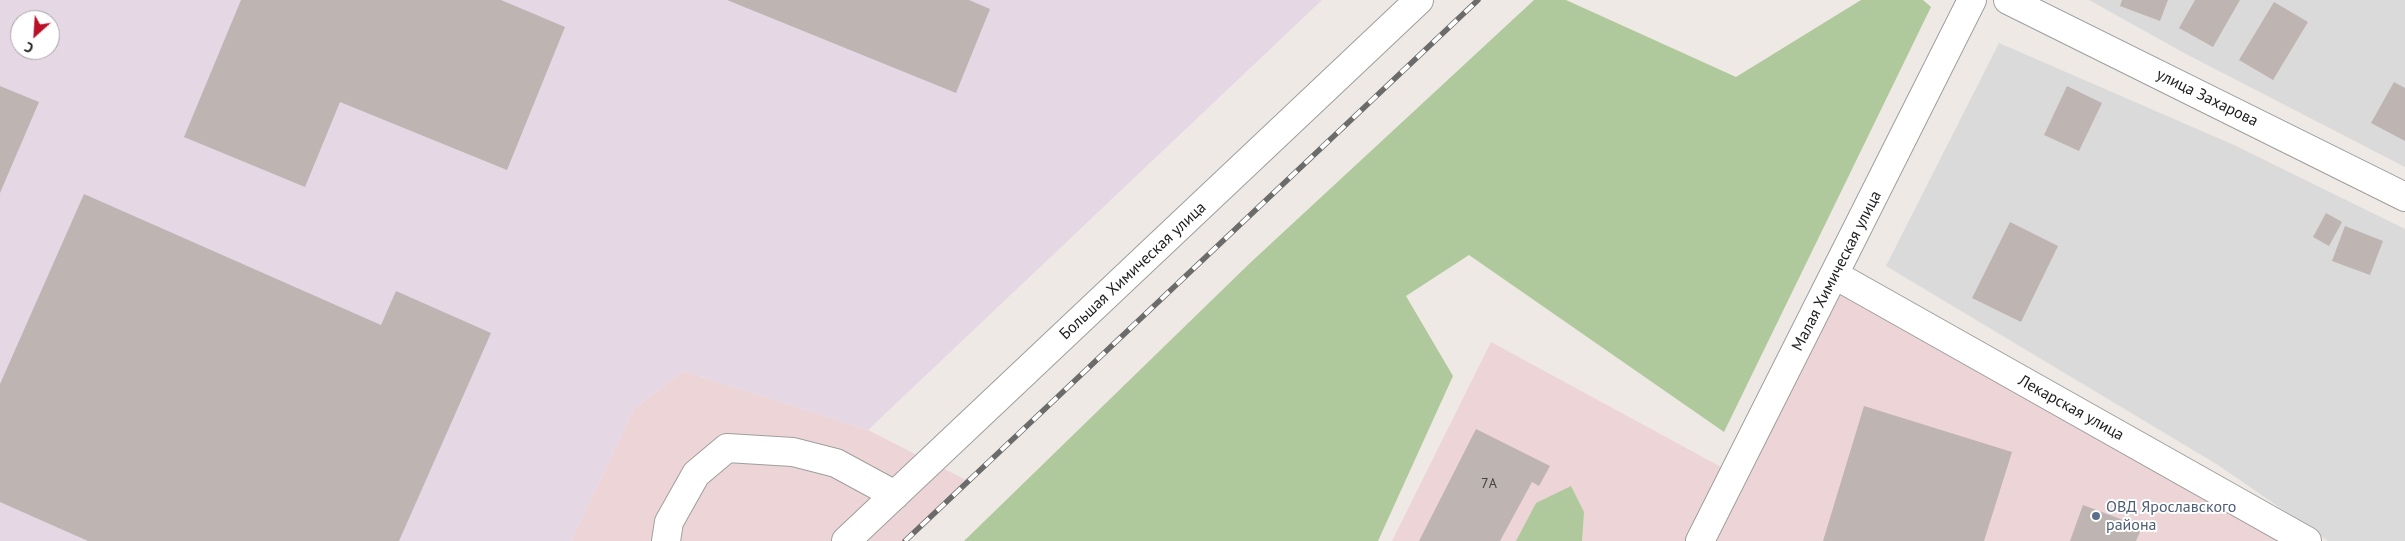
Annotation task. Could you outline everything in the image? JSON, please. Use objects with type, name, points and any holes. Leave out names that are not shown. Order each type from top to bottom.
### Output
[{"type":"street","name":"Большая Химическая улица","points":[[846,541],[1419,0]]},
{"type":"street","name":"Малая Химическая улица","points":[[1700,541],[1972,0]]},
{"type":"street","name":"улица Захарова","points":[[2008,0],[2405,197]]},
{"type":"street","name":"Лекарская улица","points":[[1835,275],[2307,541]]},
{"type":"street","points":[[666,541],[669,522],[696,474],[727,448],[793,452],[836,463],[895,495]]},
{"type":"shaded area","points":[[0,0],[1322,0],[868,430],[683,371],[634,409],[571,541],[0,541]]},
{"type":"shaded area","points":[[2089,0],[2405,0],[2405,167],[2186,54]]},
{"type":"shaded area","points":[[1999,43],[2234,145],[2405,229],[2405,541],[2328,541],[2218,465],[1886,266]]},
{"type":"shaded area","points":[[1835,275],[2307,541],[1392,541],[1491,342],[1734,474]]},
{"type":"shaded area","points":[[683,371],[868,430],[968,481],[905,541],[571,541],[634,409]]},
{"type":"green space","points":[[1534,0],[1566,0],[1736,77],[1861,0],[1923,0],[1931,7],[1724,432],[1469,255],[1406,296],[1453,376],[1378,541],[964,541],[1250,263]]},
{"type":"green space","points":[[1571,486],[1584,512],[1582,541],[1516,541],[1536,503]]},
{"type":"building","points":[[241,0],[501,0],[565,27],[507,170],[340,102],[305,187],[184,137]]},
{"type":"building","points":[[727,0],[969,0],[990,9],[956,93]]},
{"type":"building","points":[[2122,0],[2168,0],[2160,21],[2120,6]]},
{"type":"building","points":[[2195,0],[2240,0],[2213,47],[2179,28]]},
{"type":"building","points":[[2274,2],[2308,22],[2273,80],[2239,60]]},
{"type":"building","points":[[2394,82],[2405,88],[2405,141],[2371,123]]},
{"type":"building","points":[[0,86],[39,102],[0,193]]},
{"type":"building","points":[[2067,86],[2102,103],[2079,151],[2044,135]]},
{"type":"building","points":[[84,194],[381,325],[396,291],[491,333],[399,541],[88,541],[0,502],[0,384]]},
{"type":"building","points":[[2326,213],[2342,222],[2329,246],[2313,237]]},
{"type":"building","points":[[2010,222],[2058,246],[2021,322],[1972,298]]},
{"type":"building","points":[[2345,226],[2383,241],[2370,275],[2332,261]]},
{"type":"building","points":[[1864,406],[2012,452],[1984,541],[1823,541]]},
{"type":"building","points":[[1476,429],[1550,466],[1539,486],[1532,482],[1500,541],[1419,541]]},
{"type":"building","name":"ОВД Ярославского района","points":[[2083,505],[2142,527],[2136,541],[2070,541]]},
{"type":"railway","points":[[905,541],[1478,0]]},
{"type":"place","name":"ОВД Ярославского района","points":[[2096,516]]}]
